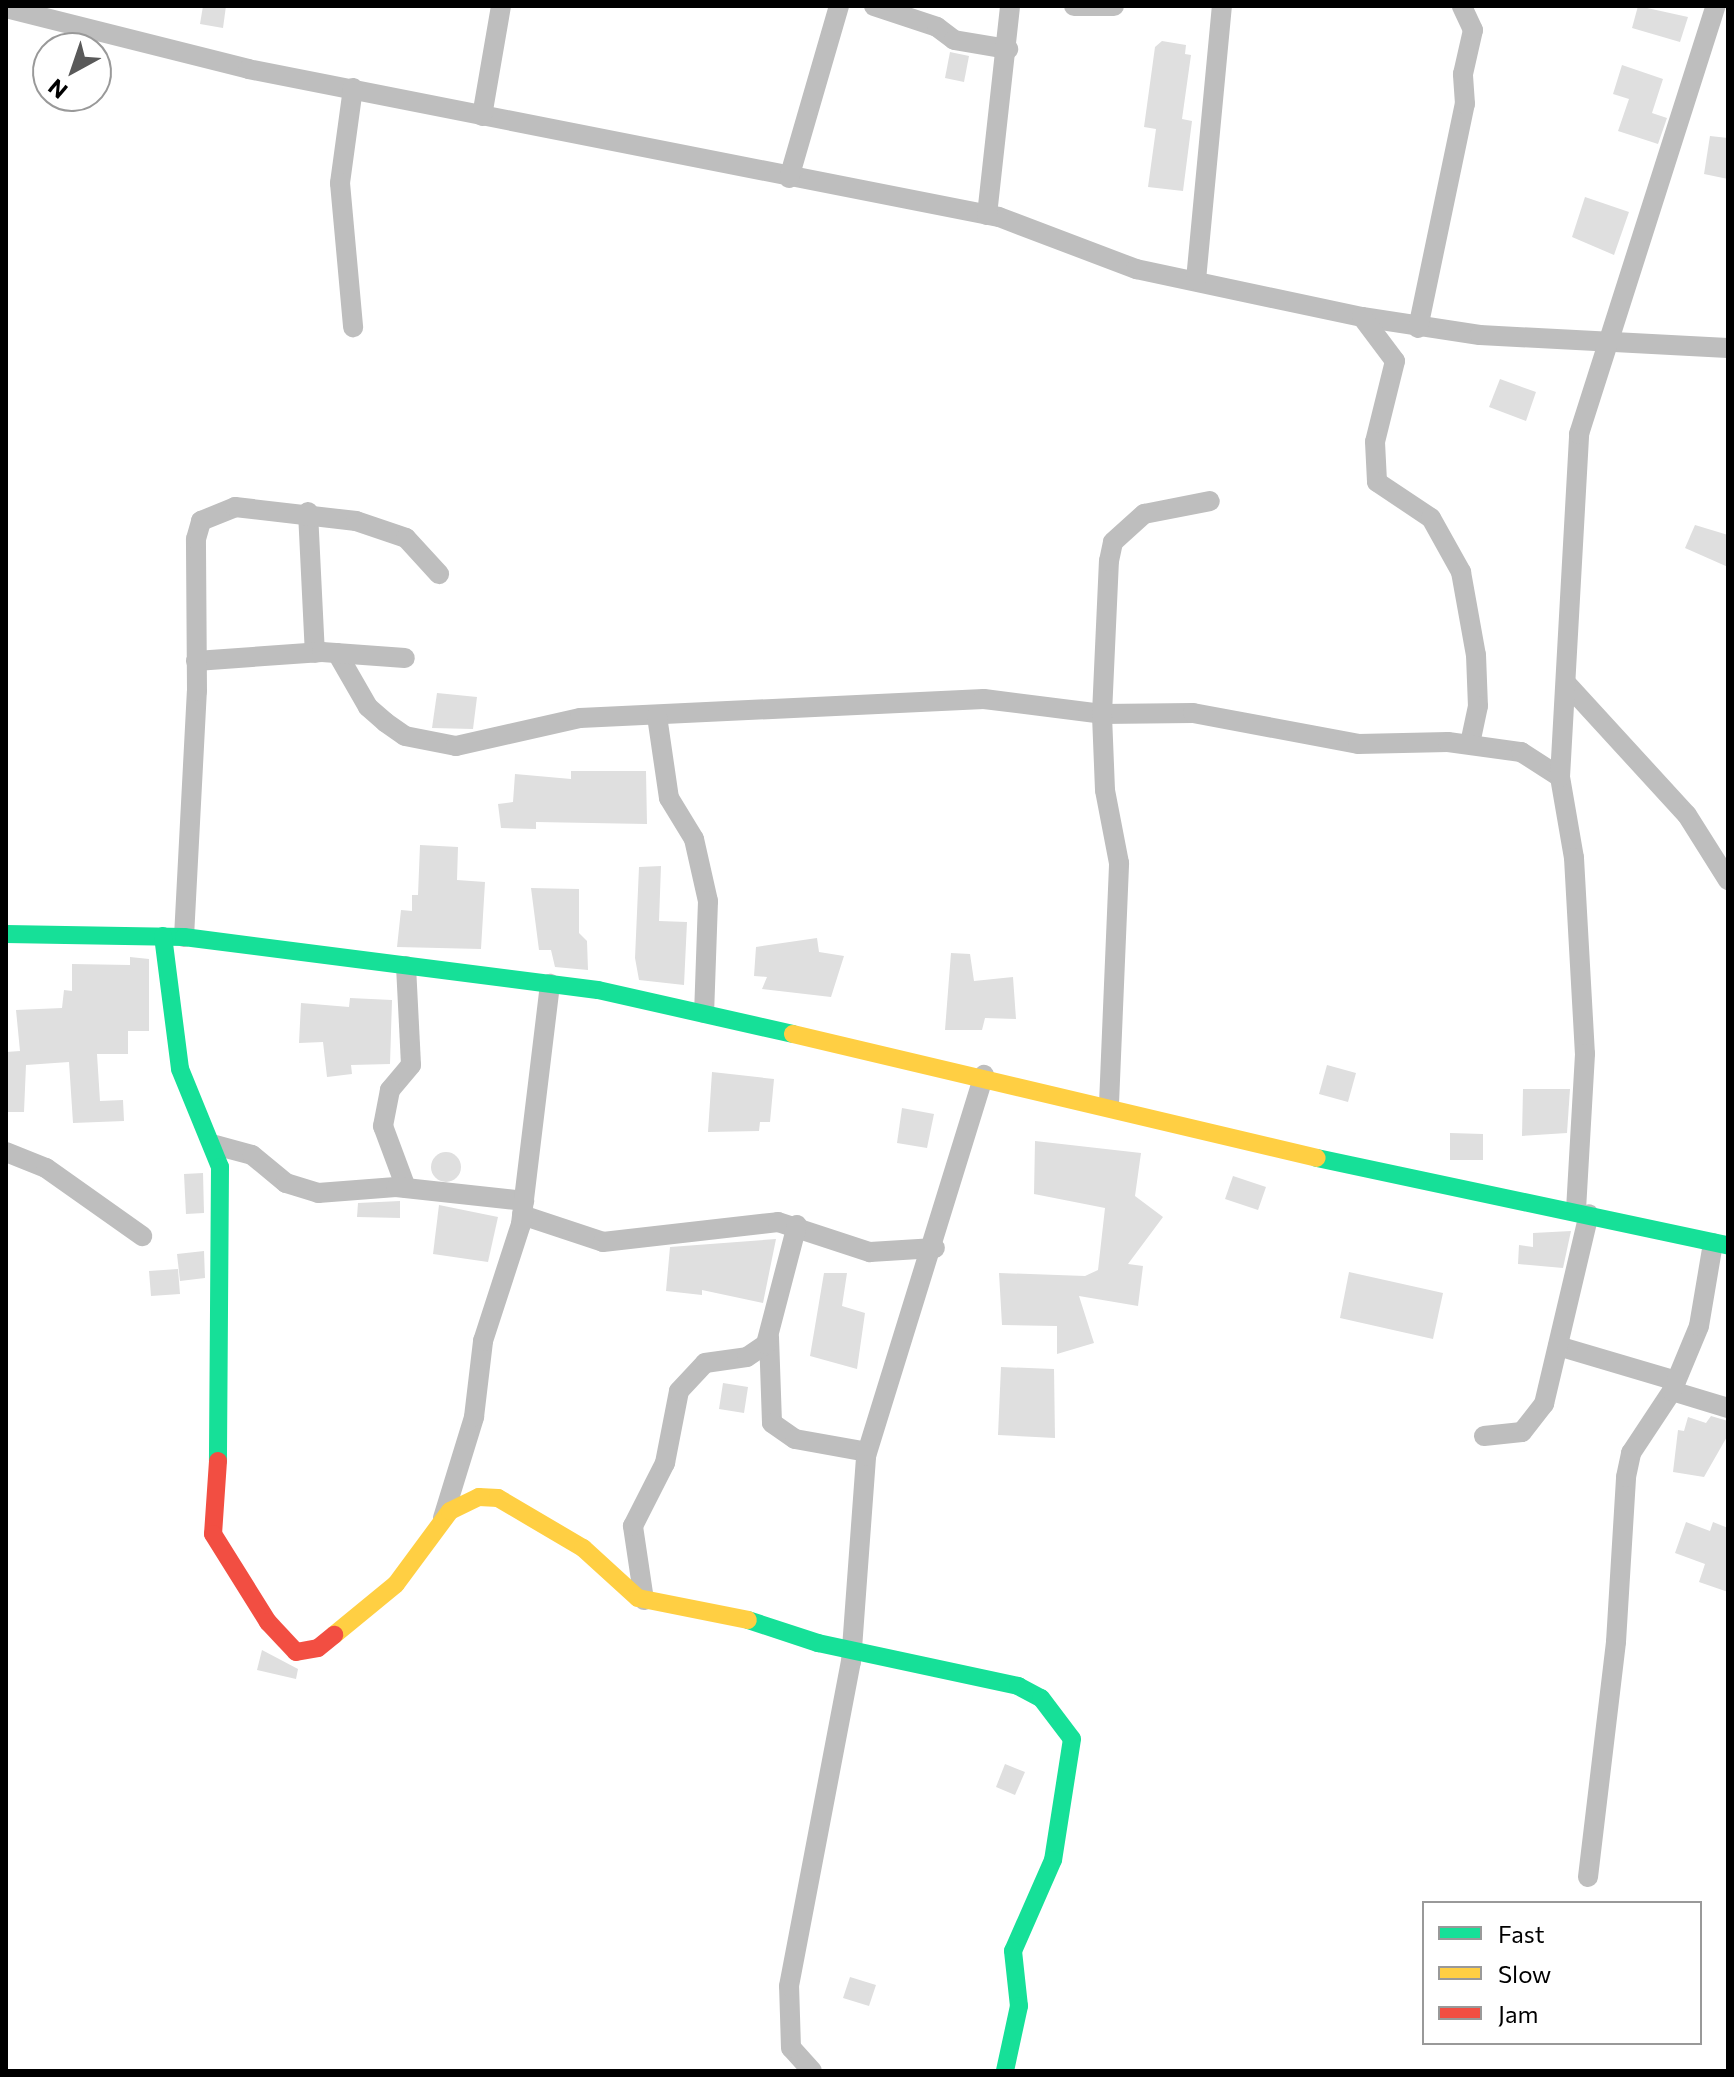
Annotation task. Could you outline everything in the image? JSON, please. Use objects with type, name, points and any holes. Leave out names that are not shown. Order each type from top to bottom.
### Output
[{"type":"street","points":[[482,116],[501,6]]},
{"type":"street","points":[[789,178],[839,6]]},
{"type":"street","points":[[874,6],[937,27],[954,40],[1008,49]]},
{"type":"street","points":[[987,215],[1008,49],[1010,6]]},
{"type":"street","points":[[1074,6],[1114,6]]},
{"type":"street","points":[[1196,280],[1222,6]]},
{"type":"street","points":[[1418,328],[1465,104],[1463,74],[1473,30],[1462,6]]},
{"type":"street","points":[[1484,1436],[1522,1432],[1538,1418],[1558,1346],[1582,1213],[1585,1054],[1574,858],[1560,777],[1572,489],[1579,434],[1716,6]]},
{"type":"street","points":[[6,8],[248,69],[987,215],[1136,269],[1362,317],[1418,328],[1609,344],[1728,348]]},
{"type":"street","points":[[353,88],[340,183],[353,327]]},
{"type":"street","points":[[1362,317],[1395,361],[1375,442],[1377,482],[1431,518],[1461,572],[1476,655],[1478,706],[1470,743]]},
{"type":"street","points":[[1109,1104],[1119,838],[1105,790],[1102,714],[1113,542],[1136,520],[1165,505],[1210,501]]},
{"type":"street","points":[[439,574],[417,545],[388,528],[308,512],[235,507],[215,510],[201,521],[196,539],[196,661],[173,936],[180,1069],[215,1145],[222,1194],[223,1384],[212,1512],[223,1555],[287,1644],[304,1653],[337,1635],[396,1584],[443,1518],[463,1501],[498,1498],[583,1548],[644,1600],[729,1614],[852,1648],[1018,1686],[1041,1698],[1072,1739],[1053,1860],[1013,1951],[1019,2006],[1005,2071]]},
{"type":"street","points":[[308,512],[315,653]]},
{"type":"street","points":[[196,661],[315,653],[405,658]]},
{"type":"street","points":[[337,653],[368,707],[423,742],[473,745],[580,718],[984,699],[1102,714],[1193,713],[1358,744],[1470,743],[1521,752],[1560,777]]},
{"type":"street","points":[[1566,683],[1687,815],[1728,880]]},
{"type":"street","points":[[657,716],[669,798],[694,839],[708,901],[704,1013]]},
{"type":"street","points":[[6,934],[173,936],[550,984],[704,1013],[984,1075],[1407,1181],[1582,1213],[1721,1244],[1699,1326],[1674,1386],[1631,1453],[1626,1477],[1615,1657],[1588,1877]]},
{"type":"street","points":[[406,966],[411,1065],[390,1090],[383,1126],[406,1188]]},
{"type":"street","points":[[443,1518],[474,1417],[483,1341],[523,1208],[550,984]]},
{"type":"street","points":[[812,2071],[791,2048],[789,1986],[852,1648],[867,1452],[935,1248],[984,1075]]},
{"type":"street","points":[[215,1145],[252,1155],[286,1183],[309,1191],[406,1188],[523,1208],[603,1242],[709,1226],[797,1225],[885,1254],[935,1248]]},
{"type":"street","points":[[6,1152],[46,1168],[142,1236]]},
{"type":"street","points":[[797,1225],[769,1337],[772,1423],[795,1439],[867,1452]]},
{"type":"street","points":[[644,1600],[633,1526],[665,1463],[679,1391],[705,1363],[747,1357],[769,1337]]},
{"type":"street","points":[[1558,1346],[1728,1408]]},
{"type":"building","points":[[203,6],[226,6],[223,28],[200,24]]},
{"type":"building","points":[[1638,6],[1688,17],[1680,42],[1632,28]]},
{"type":"building","points":[[1162,41],[1186,45],[1185,54],[1191,55],[1182,119],[1192,121],[1183,191],[1148,187],[1156,129],[1144,127],[1155,47]]},
{"type":"building","points":[[950,52],[969,56],[964,82],[945,78]]},
{"type":"building","points":[[1622,65],[1663,79],[1652,113],[1667,118],[1658,144],[1618,131],[1629,99],[1613,94]]},
{"type":"building","points":[[1710,136],[1728,138],[1728,179],[1704,174]]},
{"type":"building","points":[[1585,197],[1629,212],[1614,255],[1572,237]]},
{"type":"building","points":[[1500,379],[1536,392],[1526,421],[1489,407]]},
{"type":"building","points":[[1695,525],[1728,535],[1728,567],[1685,548]]},
{"type":"building","points":[[437,693],[477,697],[473,729],[432,728]]},
{"type":"building","points":[[571,771],[646,771],[647,824],[536,822],[536,829],[501,828],[498,804],[513,802],[515,774],[571,779]]},
{"type":"building","points":[[420,845],[458,847],[457,880],[485,882],[481,949],[397,947],[401,910],[412,911],[412,895],[418,895]]},
{"type":"building","points":[[661,866],[659,921],[687,922],[684,985],[639,980],[635,958],[639,867]]},
{"type":"building","points":[[531,888],[579,889],[579,933],[587,941],[588,970],[555,967],[551,950],[539,950]]},
{"type":"building","points":[[817,938],[819,952],[844,956],[831,997],[762,989],[767,977],[754,976],[756,947]]},
{"type":"building","points":[[951,953],[970,954],[974,981],[1013,977],[1016,1019],[985,1018],[982,1030],[945,1030]]},
{"type":"building","points":[[130,957],[149,959],[149,1031],[128,1031],[128,1054],[97,1054],[100,1101],[123,1100],[124,1121],[73,1123],[69,1062],[26,1065],[24,1112],[6,1112],[6,1052],[20,1051],[16,1010],[62,1008],[64,990],[72,991],[72,964],[130,965]]},
{"type":"building","points":[[350,998],[392,1000],[390,1064],[351,1065],[352,1074],[327,1077],[323,1042],[299,1043],[301,1003],[349,1007]]},
{"type":"building","points":[[1327,1065],[1356,1073],[1348,1102],[1319,1094]]},
{"type":"building","points":[[712,1072],[774,1079],[770,1122],[760,1122],[759,1131],[708,1132]]},
{"type":"building","points":[[1523,1089],[1570,1089],[1567,1133],[1522,1136]]},
{"type":"building","points":[[902,1108],[934,1114],[927,1148],[897,1143]]},
{"type":"building","points":[[1450,1133],[1483,1134],[1483,1160],[1450,1160]]},
{"type":"building","points":[[1035,1141],[1141,1153],[1135,1196],[1163,1217],[1128,1264],[1143,1266],[1138,1306],[1079,1296],[1094,1343],[1057,1354],[1057,1326],[1002,1325],[999,1273],[1085,1276],[1098,1270],[1105,1208],[1034,1194]]},
{"type":"building","points":[[446,1152],[457,1156],[461,1167],[457,1178],[446,1182],[435,1178],[431,1167],[435,1156]]},
{"type":"building","points":[[203,1173],[204,1213],[186,1214],[184,1174]]},
{"type":"building","points":[[1233,1176],[1266,1187],[1258,1210],[1225,1199]]},
{"type":"building","points":[[400,1201],[400,1218],[357,1217],[358,1203]]},
{"type":"building","points":[[439,1205],[498,1217],[488,1262],[433,1254]]},
{"type":"building","points":[[1571,1231],[1563,1268],[1518,1264],[1519,1245],[1533,1247],[1533,1233]]},
{"type":"building","points":[[776,1239],[763,1303],[702,1290],[702,1295],[666,1291],[670,1247]]},
{"type":"building","points":[[204,1251],[205,1278],[180,1281],[177,1254]]},
{"type":"building","points":[[178,1269],[180,1294],[151,1296],[149,1271]]},
{"type":"building","points":[[1349,1272],[1443,1293],[1433,1339],[1340,1318]]},
{"type":"building","points":[[824,1273],[847,1273],[842,1306],[865,1313],[857,1369],[810,1356]]},
{"type":"building","points":[[1001,1367],[1054,1369],[1055,1438],[998,1435]]},
{"type":"building","points":[[723,1383],[748,1387],[744,1413],[719,1409]]},
{"type":"building","points":[[1711,1416],[1728,1421],[1728,1435],[1704,1477],[1673,1472],[1678,1430],[1684,1431],[1688,1417],[1706,1423]]},
{"type":"building","points":[[1686,1522],[1710,1531],[1713,1522],[1728,1528],[1728,1592],[1699,1582],[1705,1564],[1675,1553]]},
{"type":"building","points":[[262,1650],[298,1669],[296,1679],[257,1670]]},
{"type":"building","points":[[1005,1764],[1025,1772],[1015,1795],[996,1787]]},
{"type":"building","points":[[850,1977],[876,1985],[869,2006],[843,1998]]},
{"type":"traffic: fast","points":[[6,934],[184,937],[598,990],[793,1034]]},
{"type":"traffic: fast","points":[[163,936],[180,1069],[220,1167],[218,1461]]},
{"type":"traffic: fast","points":[[1317,1158],[1728,1245]]},
{"type":"traffic: fast","points":[[748,1620],[818,1643],[1018,1686],[1041,1698],[1072,1739],[1053,1860],[1013,1951],[1019,2006],[1005,2071]]},
{"type":"traffic: slow","points":[[793,1034],[1317,1158]]},
{"type":"traffic: slow","points":[[334,1635],[396,1584],[450,1511],[479,1497],[498,1498],[583,1548],[638,1598],[748,1620]]},
{"type":"traffic: jam","points":[[218,1461],[213,1534],[268,1622],[296,1652],[318,1648],[334,1635]]}]
